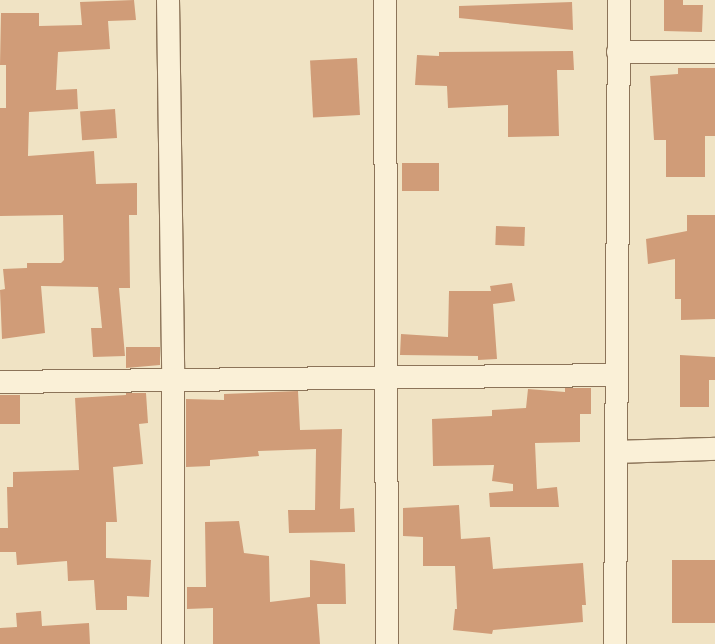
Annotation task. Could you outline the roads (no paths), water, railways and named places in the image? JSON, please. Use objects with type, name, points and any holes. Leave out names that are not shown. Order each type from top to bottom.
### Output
[{"type":"street","points":[[168,0],[173,378],[173,644]]},
{"type":"street","points":[[386,0],[387,644]]},
{"type":"street","points":[[615,644],[618,52],[620,0]]},
{"type":"street","points":[[618,52],[715,52]]},
{"type":"street","points":[[0,382],[173,378],[387,379],[617,375]]},
{"type":"street","points":[[617,452],[715,449]]}]
